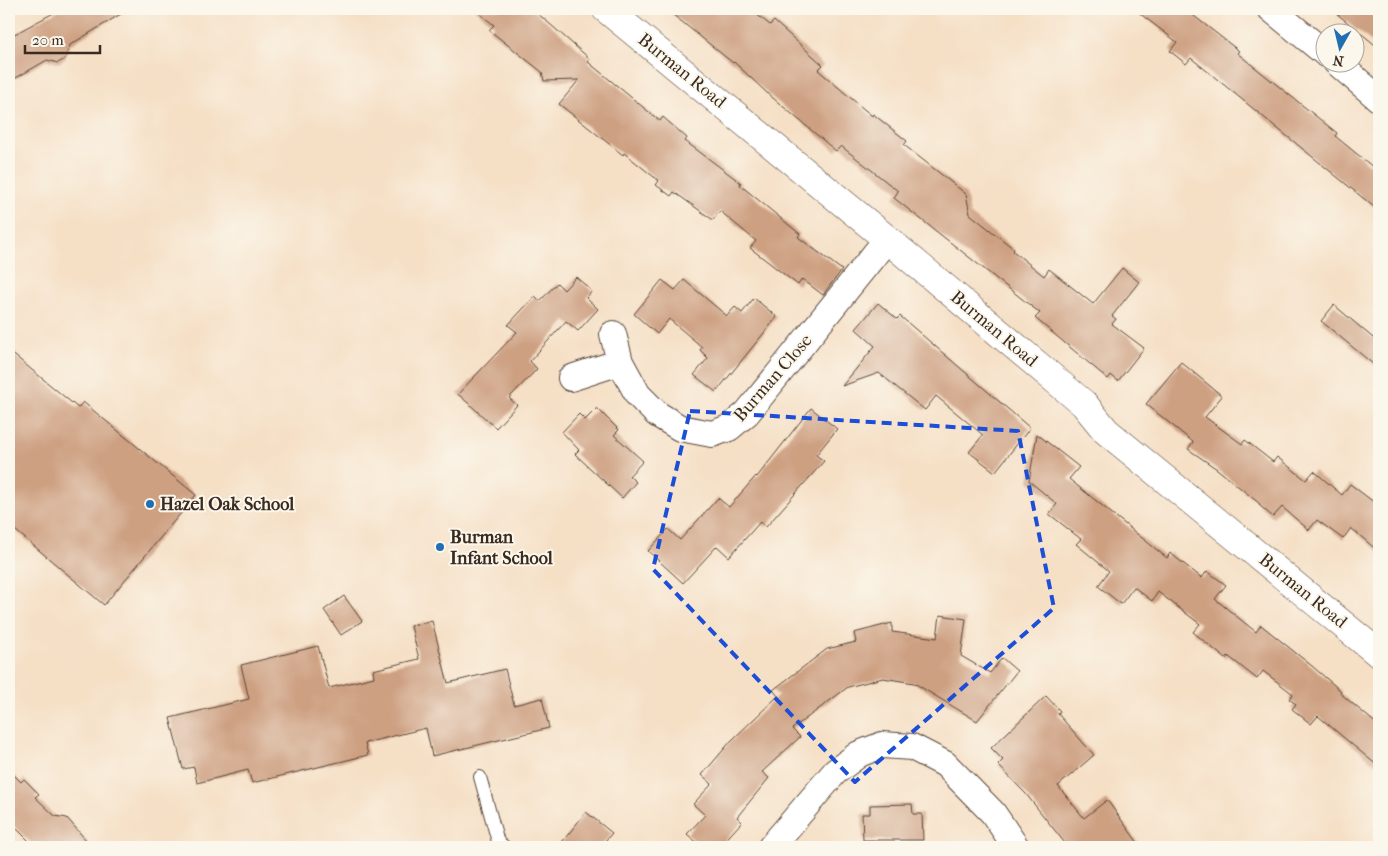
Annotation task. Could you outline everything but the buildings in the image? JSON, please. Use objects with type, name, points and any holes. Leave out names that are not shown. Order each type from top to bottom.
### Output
[{"type":"street","name":"Burman Road","points":[[606,9],[1084,404],[1106,431],[1379,654]]},
{"type":"street","points":[[1271,9],[1316,46]]},
{"type":"street","points":[[1348,72],[1379,99]]},
{"type":"street","name":"Burman Close","points":[[613,334],[620,362],[638,395],[657,414],[680,428],[712,434],[729,428],[747,413],[887,240]]},
{"type":"street","points":[[571,378],[620,362]]},
{"type":"street","points":[[771,847],[835,772],[859,754],[882,745],[912,747],[946,764],[993,813],[1016,847]]},
{"type":"lane","points":[[480,777],[498,842],[505,847]]},
{"type":"highlighted area","points":[[690,411],[1018,431],[1054,608],[855,782],[653,569]]},
{"type":"place","name":"Hazel Oak School","points":[[150,504]]},
{"type":"place","name":"Burman Infant School","points":[[440,547]]}]
